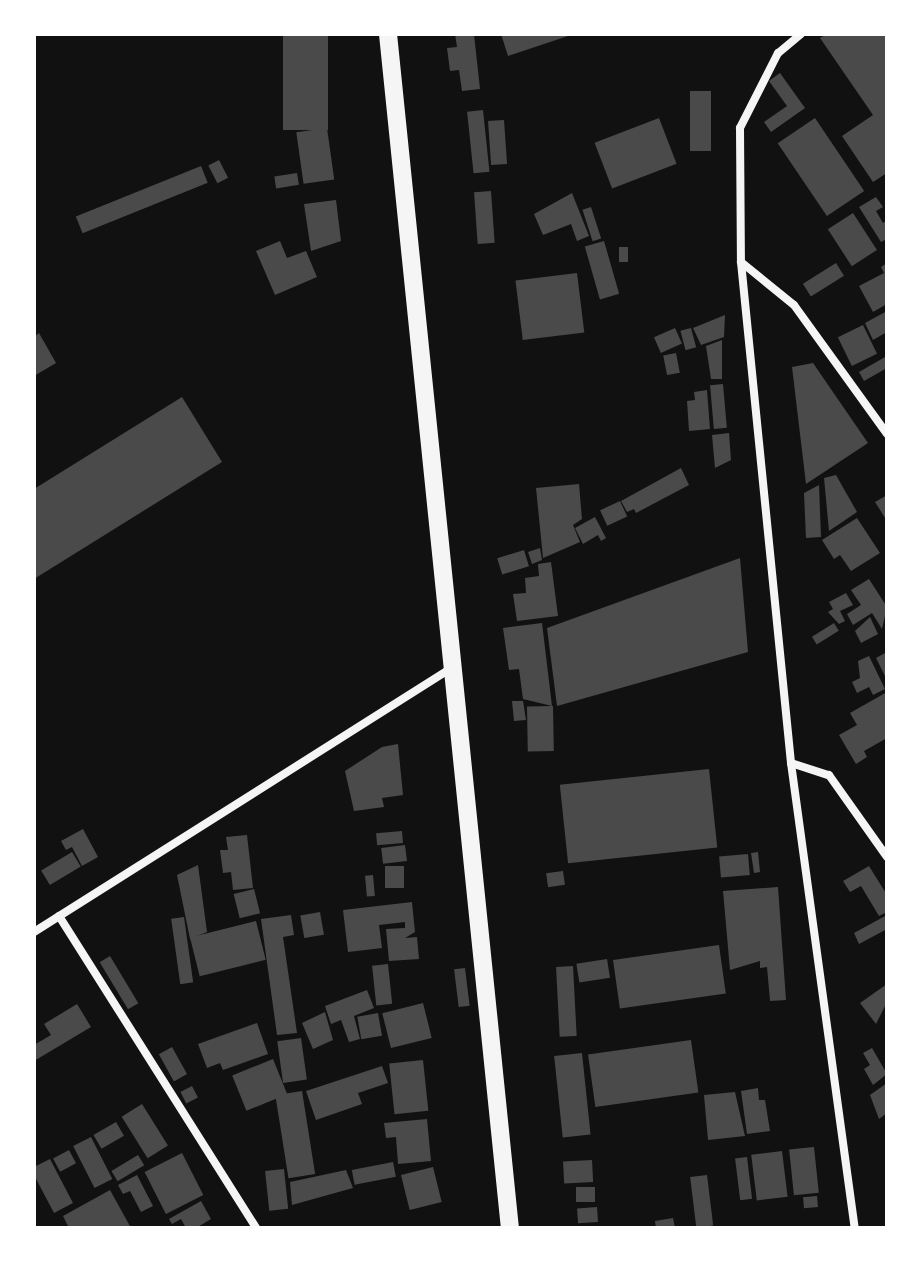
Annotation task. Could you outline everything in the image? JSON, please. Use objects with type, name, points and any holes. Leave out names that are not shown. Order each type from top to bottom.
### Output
[{"type":"highway","points":[[388,34],[510,1228]]},
{"type":"street","points":[[801,34],[778,53],[740,128],[741,262],[791,763],[855,1228]]},
{"type":"street","points":[[741,262],[794,305],[887,434]]},
{"type":"street","points":[[34,932],[454,666]]},
{"type":"street","points":[[791,763],[829,775],[887,857]]},
{"type":"street","points":[[59,916],[256,1228]]},
{"type":"building","points":[[283,34],[328,34],[328,130],[283,130]]},
{"type":"building","points":[[455,34],[474,34],[480,89],[462,91],[459,70],[450,71],[447,48],[457,47]]},
{"type":"building","points":[[501,34],[571,34],[571,35],[508,56]]},
{"type":"building","points":[[827,34],[887,34],[887,173],[873,182],[842,136],[873,115],[820,38]]},
{"type":"building","points":[[780,73],[805,108],[771,132],[764,122],[787,106],[769,81]]},
{"type":"building","points":[[690,91],[711,91],[711,151],[690,151]]},
{"type":"building","points":[[483,110],[489,172],[474,173],[467,112]]},
{"type":"building","points":[[659,118],[677,164],[612,188],[595,143]]},
{"type":"building","points":[[815,118],[864,191],[827,216],[778,143]]},
{"type":"building","points":[[504,120],[507,164],[491,165],[488,121]]},
{"type":"building","points":[[327,128],[334,179],[304,184],[296,132]]},
{"type":"building","points":[[219,160],[228,178],[217,183],[208,165]]},
{"type":"building","points":[[201,166],[208,183],[83,233],[76,217]]},
{"type":"building","points":[[297,173],[299,185],[276,188],[274,177]]},
{"type":"building","points":[[491,191],[495,243],[478,244],[474,192]]},
{"type":"building","points":[[572,193],[589,236],[577,241],[571,224],[543,235],[534,214]]},
{"type":"building","points":[[876,197],[883,207],[876,211],[883,223],[887,220],[887,239],[881,242],[859,207]]},
{"type":"building","points":[[336,200],[341,241],[311,251],[304,204]]},
{"type":"building","points":[[591,207],[601,238],[593,241],[582,210]]},
{"type":"building","points":[[853,213],[877,250],[852,266],[828,229]]},
{"type":"building","points":[[280,241],[287,258],[306,251],[317,277],[275,295],[256,251]]},
{"type":"building","points":[[604,241],[619,294],[600,299],[585,247]]},
{"type":"building","points":[[619,247],[628,247],[628,262],[619,262]]},
{"type":"building","points":[[836,263],[844,276],[811,296],[803,284]]},
{"type":"building","points":[[887,263],[887,304],[873,312],[859,286],[884,273],[881,267]]},
{"type":"building","points":[[577,273],[584,333],[523,340],[515,281]]},
{"type":"building","points":[[887,311],[887,332],[873,340],[865,323]]},
{"type":"building","points":[[725,315],[724,337],[701,345],[693,328]]},
{"type":"building","points":[[863,325],[877,354],[852,366],[838,337]]},
{"type":"building","points":[[675,328],[682,344],[661,353],[654,337]]},
{"type":"building","points":[[691,328],[696,347],[686,350],[680,331]]},
{"type":"building","points":[[39,333],[56,363],[34,376],[34,337]]},
{"type":"building","points":[[722,340],[722,379],[711,379],[706,346]]},
{"type":"building","points":[[676,353],[680,373],[667,375],[663,355]]},
{"type":"building","points":[[885,357],[887,368],[864,381],[859,372]]},
{"type":"building","points":[[813,363],[868,443],[806,484],[792,367]]},
{"type":"building","points":[[723,384],[727,428],[714,429],[710,385]]},
{"type":"building","points":[[707,390],[710,429],[689,431],[687,401],[695,400],[694,392]]},
{"type":"building","points":[[182,397],[222,462],[34,579],[34,489]]},
{"type":"building","points":[[729,433],[731,460],[715,468],[712,435]]},
{"type":"building","points":[[681,468],[689,485],[636,513],[634,509],[627,512],[621,501]]},
{"type":"building","points":[[836,475],[857,512],[829,531],[824,478]]},
{"type":"building","points":[[579,484],[582,519],[573,525],[580,542],[543,558],[536,488]]},
{"type":"building","points":[[819,485],[821,537],[806,538],[804,493]]},
{"type":"building","points":[[887,495],[887,521],[875,502]]},
{"type":"building","points":[[620,501],[627,516],[607,526],[600,510]]},
{"type":"building","points":[[595,517],[606,538],[601,541],[598,535],[583,544],[575,528]]},
{"type":"building","points":[[857,518],[880,553],[851,571],[840,555],[834,559],[822,540]]},
{"type":"building","points":[[540,548],[542,560],[532,564],[528,552]]},
{"type":"building","points":[[524,550],[529,566],[502,574],[497,558]]},
{"type":"building","points":[[740,558],[748,652],[557,706],[547,628]]},
{"type":"building","points":[[551,562],[558,616],[517,621],[513,594],[526,593],[525,578],[539,576],[538,564]]},
{"type":"building","points":[[869,579],[887,607],[882,629],[872,613],[853,625],[847,614],[861,605],[851,590]]},
{"type":"building","points":[[846,593],[853,605],[840,611],[845,621],[839,624],[828,612],[833,609],[829,602]]},
{"type":"building","points":[[870,617],[878,634],[861,643],[855,631]]},
{"type":"building","points":[[542,623],[552,706],[523,699],[519,669],[509,670],[503,628]]},
{"type":"building","points":[[834,623],[839,631],[817,644],[812,637]]},
{"type":"building","points":[[887,652],[887,680],[876,658]]},
{"type":"building","points":[[869,656],[885,689],[873,695],[869,687],[857,693],[852,682],[860,678],[858,661]]},
{"type":"building","points":[[887,692],[887,738],[864,751],[867,757],[856,764],[839,735],[857,725],[850,713]]},
{"type":"building","points":[[512,701],[523,701],[526,720],[514,721]]},
{"type":"building","points":[[527,706],[553,706],[554,751],[528,751]]},
{"type":"building","points":[[398,744],[403,795],[382,798],[384,807],[354,811],[345,771],[382,747]]},
{"type":"building","points":[[709,769],[717,848],[568,863],[560,785]]},
{"type":"building","points":[[83,829],[98,857],[82,866],[72,847],[66,850],[61,841]]},
{"type":"building","points":[[402,831],[403,843],[377,845],[376,833]]},
{"type":"building","points":[[247,835],[253,888],[233,890],[231,872],[223,873],[220,850],[228,850],[226,837]]},
{"type":"building","points":[[405,845],[407,861],[383,864],[381,848]]},
{"type":"building","points":[[72,852],[81,867],[50,885],[41,871]]},
{"type":"building","points":[[758,852],[760,872],[754,873],[751,853]]},
{"type":"building","points":[[748,854],[750,875],[721,877],[719,857]]},
{"type":"building","points":[[198,865],[207,932],[190,939],[177,875]]},
{"type":"building","points":[[385,866],[404,866],[404,888],[385,888]]},
{"type":"building","points":[[869,866],[887,895],[887,912],[879,916],[861,886],[850,892],[843,881]]},
{"type":"building","points":[[563,871],[565,885],[548,887],[546,873]]},
{"type":"building","points":[[373,875],[375,896],[367,897],[365,876]]},
{"type":"building","points":[[778,887],[786,1000],[770,1001],[767,967],[760,968],[760,961],[730,970],[723,891]]},
{"type":"building","points":[[254,889],[260,913],[240,918],[234,894]]},
{"type":"building","points":[[412,902],[415,932],[405,938],[417,937],[419,959],[389,961],[386,929],[405,928],[405,922],[379,925],[382,948],[348,952],[343,910]]},
{"type":"building","points":[[320,912],[324,935],[304,938],[300,915]]},
{"type":"building","points":[[291,915],[294,935],[283,937],[297,1033],[277,1035],[261,919]]},
{"type":"building","points":[[887,915],[887,929],[859,944],[854,933]]},
{"type":"building","points":[[184,917],[193,982],[180,984],[171,919]]},
{"type":"building","points":[[256,921],[266,960],[200,976],[190,937]]},
{"type":"building","points":[[719,945],[726,994],[620,1008],[613,960]]},
{"type":"building","points":[[110,956],[138,1003],[128,1009],[100,962]]},
{"type":"building","points":[[607,959],[610,978],[579,983],[576,964]]},
{"type":"building","points":[[388,964],[392,1004],[376,1005],[372,966]]},
{"type":"building","points":[[573,966],[577,1036],[560,1037],[556,967]]},
{"type":"building","points":[[465,968],[470,1006],[459,1007],[454,969]]},
{"type":"building","points":[[887,984],[887,1002],[876,1024],[860,1003]]},
{"type":"building","points":[[367,990],[374,1008],[354,1016],[360,1039],[349,1042],[341,1020],[331,1024],[325,1006]]},
{"type":"building","points":[[423,1003],[432,1038],[391,1048],[382,1013]]},
{"type":"building","points":[[77,1004],[91,1027],[34,1061],[34,1045],[51,1035],[44,1024]]},
{"type":"building","points":[[325,1012],[333,1040],[313,1049],[302,1023]]},
{"type":"building","points":[[378,1013],[382,1036],[361,1039],[357,1017]]},
{"type":"building","points":[[257,1023],[268,1054],[223,1070],[220,1063],[207,1068],[198,1044]]},
{"type":"building","points":[[301,1038],[307,1080],[283,1083],[277,1041]]},
{"type":"building","points":[[691,1040],[698,1092],[595,1107],[588,1054]]},
{"type":"building","points":[[172,1047],[187,1074],[174,1081],[159,1054]]},
{"type":"building","points":[[872,1048],[887,1074],[873,1085],[864,1069],[870,1065],[863,1053]]},
{"type":"building","points":[[582,1053],[591,1135],[563,1137],[554,1056]]},
{"type":"building","points":[[273,1059],[287,1094],[246,1111],[232,1075]]},
{"type":"building","points":[[423,1060],[428,1111],[395,1114],[389,1064]]},
{"type":"building","points":[[382,1066],[388,1083],[358,1093],[362,1104],[316,1120],[306,1091]]},
{"type":"building","points":[[887,1083],[887,1113],[879,1119],[870,1095]]},
{"type":"building","points":[[192,1086],[198,1098],[186,1103],[180,1092]]},
{"type":"building","points":[[758,1088],[759,1100],[765,1100],[770,1131],[747,1134],[741,1091]]},
{"type":"building","points":[[302,1091],[315,1174],[288,1178],[275,1095]]},
{"type":"building","points":[[735,1092],[745,1136],[708,1140],[704,1095]]},
{"type":"building","points":[[142,1104],[168,1146],[148,1158],[122,1117]]},
{"type":"building","points":[[427,1119],[431,1161],[398,1164],[396,1137],[386,1138],[384,1123]]},
{"type":"building","points":[[116,1122],[124,1136],[101,1149],[93,1135]]},
{"type":"building","points":[[91,1137],[112,1179],[95,1188],[73,1146]]},
{"type":"building","points":[[814,1147],[819,1193],[794,1195],[789,1150]]},
{"type":"building","points":[[69,1150],[76,1163],[60,1172],[53,1158]]},
{"type":"building","points":[[782,1151],[788,1197],[757,1200],[751,1155]]},
{"type":"building","points":[[182,1153],[203,1195],[166,1214],[145,1172]]},
{"type":"building","points":[[138,1155],[144,1165],[118,1181],[111,1171]]},
{"type":"building","points":[[747,1157],[752,1199],[740,1200],[735,1158]]},
{"type":"building","points":[[50,1159],[73,1203],[54,1213],[34,1175],[34,1167]]},
{"type":"building","points":[[592,1160],[593,1182],[564,1183],[563,1162]]},
{"type":"building","points":[[393,1162],[396,1177],[355,1185],[352,1170]]},
{"type":"building","points":[[433,1167],[442,1202],[410,1210],[401,1175]]},
{"type":"building","points":[[284,1169],[288,1209],[269,1211],[265,1171]]},
{"type":"building","points":[[346,1170],[353,1188],[292,1205],[290,1182]]},
{"type":"building","points":[[137,1175],[153,1206],[141,1212],[130,1191],[123,1194],[118,1185]]},
{"type":"building","points":[[707,1175],[713,1226],[696,1228],[690,1177]]},
{"type":"building","points":[[576,1187],[595,1187],[595,1202],[576,1202]]},
{"type":"building","points":[[110,1190],[131,1228],[69,1228],[63,1216]]},
{"type":"building","points":[[817,1196],[818,1207],[804,1208],[803,1197]]},
{"type":"building","points":[[201,1201],[211,1219],[196,1228],[186,1228],[181,1219],[172,1224],[169,1219]]},
{"type":"building","points":[[597,1207],[598,1222],[578,1223],[577,1208]]},
{"type":"building","points":[[673,1218],[675,1228],[656,1228],[655,1221]]}]
